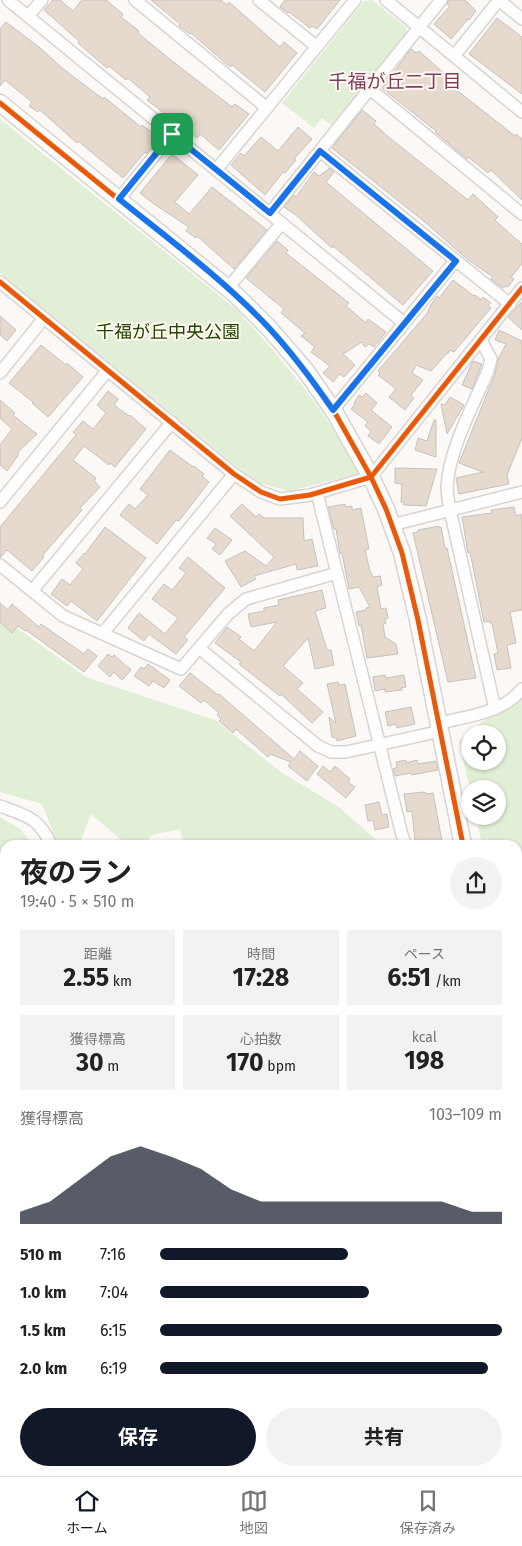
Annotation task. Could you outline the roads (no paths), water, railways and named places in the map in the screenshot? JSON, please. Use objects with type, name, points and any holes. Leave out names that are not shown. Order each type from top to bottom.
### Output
[{"type":"street","points":[[8,0],[404,323]]},
{"type":"street","points":[[28,16],[42,0]]},
{"type":"street","points":[[135,0],[267,108]]},
{"type":"street","points":[[259,0],[317,47]]},
{"type":"street","points":[[216,170],[356,0]]},
{"type":"street","points":[[386,0],[522,112]]},
{"type":"street","points":[[270,213],[441,0]]},
{"type":"street","points":[[454,56],[499,0],[522,19]]},
{"type":"street","points":[[370,89],[522,214]]},
{"type":"street","points":[[0,103],[228,288],[275,335],[306,371],[333,410],[371,477],[402,552],[462,840]]},
{"type":"street","points":[[119,199],[172,134]]},
{"type":"street","points":[[320,151],[510,304]]},
{"type":"street","points":[[228,288],[282,223]]},
{"type":"street","points":[[333,410],[456,261]]},
{"type":"street","points":[[0,282],[234,474],[261,492],[280,498],[317,493],[371,477],[522,288]]},
{"type":"street","points":[[0,373],[44,318]]},
{"type":"street","points":[[481,340],[491,359],[488,371],[456,446],[447,488],[450,510],[496,709]]},
{"type":"street","points":[[0,502],[108,370]]},
{"type":"street","points":[[32,591],[172,422]]},
{"type":"street","points":[[103,633],[234,474]]},
{"type":"street","points":[[392,525],[522,492]]},
{"type":"street","points":[[317,493],[404,840]]},
{"type":"street","points":[[0,565],[63,616],[181,669],[228,614],[246,599],[337,573]]},
{"type":"street","points":[[199,648],[318,746],[332,752],[346,752],[379,745],[496,709],[509,701],[522,689]]},
{"type":"street","points":[[0,806],[33,818],[46,832],[49,840]]},
{"type":"district","name":"千福が丘二丁目","points":[[395,81]]},
{"type":"park label","name":"千福が丘中央公園","points":[[168,332]]}]
